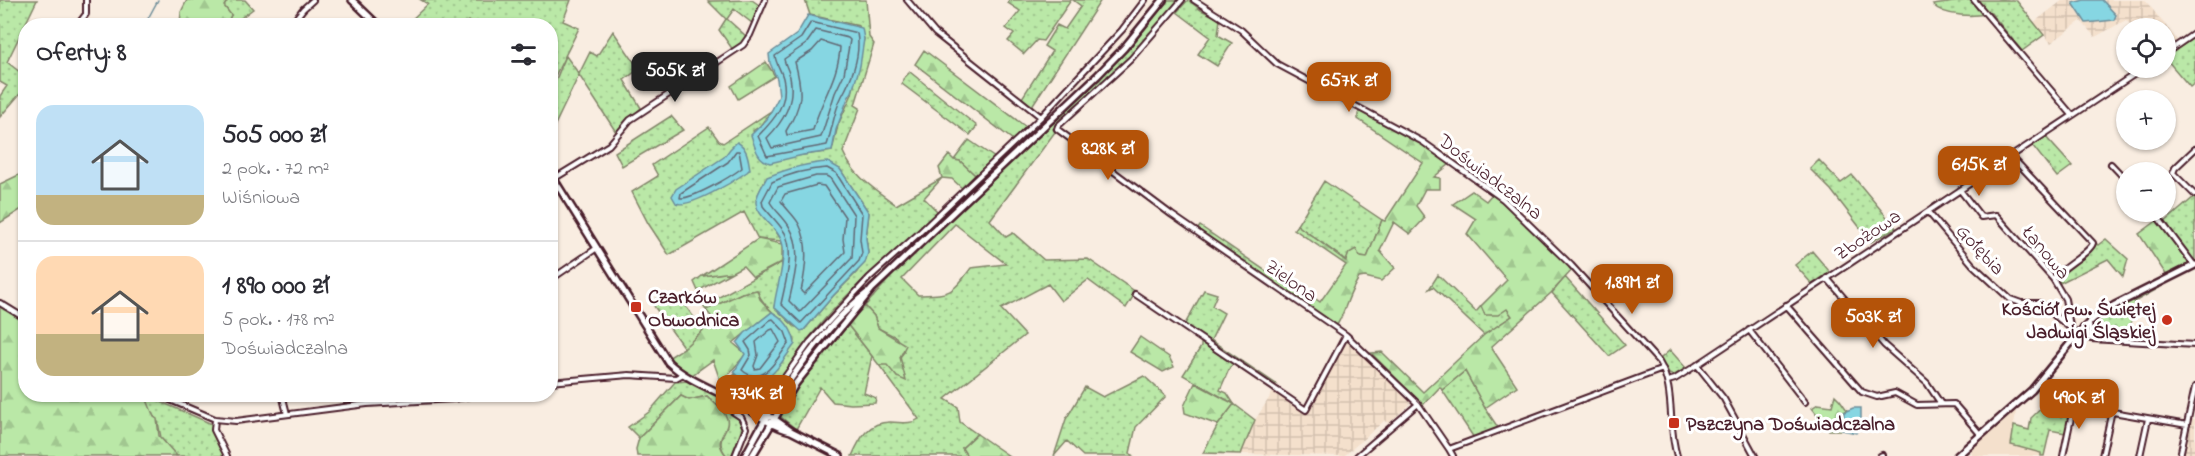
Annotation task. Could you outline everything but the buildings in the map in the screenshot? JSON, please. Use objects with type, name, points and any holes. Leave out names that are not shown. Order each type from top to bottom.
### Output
[{"type":"street","points":[[83,18],[86,14],[86,0]]},
{"type":"street","points":[[297,18],[313,0]]},
{"type":"street","points":[[352,0],[371,18]]},
{"type":"street","points":[[558,176],[609,145],[630,120],[743,45],[750,35],[765,0]]},
{"type":"street","points":[[907,0],[935,33],[1041,117]]},
{"type":"street","points":[[735,456],[746,428],[741,417],[723,407],[721,401],[728,388],[757,400],[769,399],[810,342],[873,274],[917,236],[1041,117],[1122,30],[1145,0]]},
{"type":"street","points":[[745,456],[769,419],[809,366],[873,289],[1097,76],[1163,0]]},
{"type":"street","name":"Zielona","points":[[1182,0],[1131,59],[1057,129],[1172,215],[1346,335],[1418,404],[1453,456]]},
{"type":"street","name":"Doświadczalna","points":[[1194,0],[1241,30],[1277,64],[1423,142],[1503,200],[1571,265],[1650,351],[1663,369],[1668,381],[1673,442],[1677,456]]},
{"type":"street","points":[[1974,0],[2072,115]]},
{"type":"street","points":[[2176,46],[2195,33]]},
{"type":"street","name":"Zbożowa","points":[[1668,381],[1675,379],[2129,78]]},
{"type":"street","points":[[2195,149],[2175,168],[2173,173],[2195,195]]},
{"type":"street","points":[[2011,156],[2092,243],[2090,250],[2063,267],[2054,279]]},
{"type":"street","points":[[2112,164],[2116,169]]},
{"type":"street","points":[[558,183],[663,356],[683,374],[840,456]]},
{"type":"street","name":"Łanowa","points":[[1960,190],[1981,217],[1996,215],[2054,279],[2065,299],[2070,327]]},
{"type":"street","name":"Gołębia","points":[[1927,211],[1973,265],[2010,299],[2020,303],[2039,303],[2078,334]]},
{"type":"street","points":[[1958,456],[2044,378],[2088,323],[2107,310],[2194,265],[2162,222]]},
{"type":"street","points":[[558,275],[597,248]]},
{"type":"street","points":[[1827,278],[1884,345],[1927,383],[1941,404]]},
{"type":"street","points":[[1135,294],[1306,410],[1346,335]]},
{"type":"street","points":[[0,303],[18,314]]},
{"type":"street","points":[[1786,305],[1862,392],[1877,397],[1895,393],[1917,405],[1950,403],[1957,406],[1981,435]]},
{"type":"street","points":[[2088,323],[2091,339],[2195,345]]},
{"type":"street","points":[[1749,330],[1805,402]]},
{"type":"street","points":[[1696,365],[1720,393],[1755,456]]},
{"type":"street","points":[[1449,449],[1663,369]]},
{"type":"street","points":[[558,381],[629,375],[676,378],[683,374]]},
{"type":"street","points":[[2180,456],[2195,387]]},
{"type":"street","points":[[2063,456],[2075,399]]},
{"type":"street","points":[[175,402],[214,419],[236,421],[394,402]]},
{"type":"street","points":[[284,402],[287,414]]},
{"type":"street","points":[[1357,456],[1418,404]]},
{"type":"street","points":[[2102,456],[2110,415],[2113,412],[2187,425]]},
{"type":"street","points":[[214,419],[214,430],[227,456]]},
{"type":"street","points":[[752,456],[769,419]]},
{"type":"street","points":[[2140,456],[2148,419]]},
{"type":"shaded area","points":[[2063,0],[2145,0],[2159,18],[2116,18],[2116,25],[2095,37],[2081,21],[2051,43],[2033,23]]},
{"type":"shaded area","points":[[1345,341],[1349,342],[1404,394],[1403,396],[1410,401],[1409,405],[1389,423],[1384,421],[1344,456],[1241,454],[1255,420],[1273,392],[1309,413]]},
{"type":"shaded area","points":[[2014,411],[2016,412],[2011,445],[2041,453],[2041,456],[1972,456],[1971,448]]},
{"type":"shaded area","points":[[2190,419],[2195,419],[2195,456],[2183,456]]},
{"type":"green space","points":[[0,0],[37,0],[28,18],[18,18],[18,39],[7,62],[18,71],[18,96],[0,117],[0,96],[7,86],[0,82]]},
{"type":"green space","points":[[187,0],[228,0],[224,6],[231,15],[230,18],[181,18]]},
{"type":"green space","points":[[228,0],[245,0],[253,9],[241,18],[230,18],[231,15],[224,6]]},
{"type":"green space","points":[[421,0],[571,0],[563,21],[579,28],[558,70],[558,18],[413,18],[428,4]]},
{"type":"green space","points":[[752,0],[759,5],[752,23],[734,9],[727,19],[747,37],[733,50],[719,30],[726,19],[708,1]]},
{"type":"green space","points":[[805,0],[866,0],[869,37],[874,44],[855,105],[860,108],[843,152],[847,161],[859,175],[896,205],[942,178],[924,198],[939,213],[865,278],[831,313],[800,350],[771,393],[765,398],[756,397],[729,384],[723,391],[721,389],[735,374],[748,381],[795,341],[787,326],[760,298],[757,290],[742,293],[706,310],[703,306],[782,262],[781,279],[774,307],[794,326],[804,330],[857,272],[868,253],[866,238],[869,213],[840,169],[765,180],[756,199],[780,238],[785,240],[782,244],[781,241],[758,239],[744,212],[669,255],[648,223],[632,192],[658,176],[652,165],[709,127],[723,143],[771,111],[760,126],[753,131],[796,156],[832,151],[838,125],[852,94],[864,39],[859,26],[810,15]]},
{"type":"green space","points":[[1010,0],[1071,0],[1043,41],[1037,40],[1024,54],[1008,41],[1014,34],[1006,28],[1020,11],[1008,3]]},
{"type":"green space","points":[[1073,0],[1101,0],[1032,106],[1022,98],[1052,51],[1044,46],[1057,25],[1065,29],[1081,6]]},
{"type":"green space","points":[[1168,0],[1179,0],[1133,54],[1089,98],[1053,129],[1055,132],[990,220],[1006,237],[1013,233],[1044,260],[1088,259],[1136,292],[1126,308],[1088,280],[1061,301],[1048,284],[1001,309],[1025,335],[945,399],[958,407],[960,422],[977,434],[962,448],[967,456],[852,456],[858,443],[870,428],[882,423],[909,423],[919,419],[879,365],[887,364],[897,377],[900,357],[904,352],[896,337],[878,328],[874,316],[865,306],[897,270],[1130,47]],"holes":[[[955,224],[1006,264],[971,268],[954,288],[944,293],[918,295],[902,279]]]},
{"type":"green space","points":[[1188,0],[1201,10],[1220,19],[1218,35],[1232,43],[1217,66],[1198,54],[1210,37],[1177,12]]},
{"type":"green space","points":[[1967,0],[2016,0],[2044,35],[2022,51],[1991,13],[1952,14],[1933,5]]},
{"type":"green space","points":[[613,31],[639,69],[624,80],[641,108],[616,132],[579,75],[558,119],[558,75],[566,56],[579,74],[590,52],[597,56]]},
{"type":"green space","points":[[2195,37],[2195,83],[2190,87],[2176,71],[2176,49]]},
{"type":"green space","points":[[924,50],[1026,127],[1013,140],[915,64]]},
{"type":"green space","points":[[766,62],[775,76],[738,99],[731,86]]},
{"type":"green space","points":[[910,72],[977,126],[970,135],[902,84],[903,79]]},
{"type":"green space","points":[[1361,109],[1421,143],[1450,164],[1434,177],[1440,178],[1440,189],[1425,189],[1416,206],[1425,218],[1410,234],[1394,222],[1380,251],[1395,268],[1381,281],[1365,277],[1359,278],[1337,325],[1197,230],[1200,226],[1301,295],[1305,291],[1320,302],[1346,265],[1294,229],[1297,225],[1346,261],[1349,253],[1356,249],[1360,257],[1367,258],[1382,220],[1385,221],[1423,163],[1358,119]]},
{"type":"green space","points":[[671,116],[683,130],[622,166],[615,152]]},
{"type":"green space","points":[[2045,136],[2072,166],[2057,177],[2032,145]]},
{"type":"green space","points":[[969,140],[995,158],[975,175],[960,161],[954,160]]},
{"type":"green space","points":[[949,155],[954,160],[960,161],[975,175],[963,189],[952,179],[942,178],[939,168]]},
{"type":"green space","points":[[1819,160],[1841,183],[1852,175],[1896,228],[1871,242],[1831,190],[1810,169]]},
{"type":"green space","points":[[18,175],[18,211],[0,223],[0,184]]},
{"type":"green space","points":[[1324,181],[1382,220],[1367,258],[1360,257],[1347,261],[1297,225]]},
{"type":"green space","points":[[1472,191],[1486,201],[1492,194],[1514,212],[1572,270],[1551,293],[1491,347],[1517,386],[1485,408],[1465,371],[1442,390],[1440,387],[1423,405],[1371,353],[1382,352],[1423,392],[1484,335],[1512,316],[1507,309],[1498,315],[1485,315],[1481,306],[1507,280],[1467,234],[1476,219],[1453,204]]},
{"type":"green space","points":[[2194,197],[2195,263],[2165,222],[2176,222],[2176,213]]},
{"type":"green space","points":[[2155,222],[2159,222],[2191,265],[2167,276],[2139,234]]},
{"type":"green space","points":[[758,239],[782,244],[782,262],[753,277],[743,266],[732,272],[702,276]]},
{"type":"green space","points":[[2106,239],[2128,259],[2123,277],[2108,259],[2060,283],[2058,278],[2066,268],[2088,253],[2096,243],[2098,245]]},
{"type":"green space","points":[[1812,251],[1830,272],[1812,284],[1795,265]]},
{"type":"green space","points":[[732,272],[698,291],[694,282],[702,276]]},
{"type":"green space","points":[[1438,275],[1476,312],[1481,306],[1485,315],[1507,309],[1512,316],[1484,335],[1433,287],[1429,289]]},
{"type":"green space","points":[[1565,277],[1625,345],[1609,356],[1552,293]]},
{"type":"green space","points":[[2157,286],[2159,288],[2134,302],[2129,339],[2096,338],[2093,323]]},
{"type":"green space","points":[[757,290],[760,299],[772,312],[733,343],[746,354],[721,383],[713,360],[692,375],[675,366],[668,358],[684,348],[714,320],[706,310],[742,293]]},
{"type":"green space","points":[[1204,290],[1217,294],[1212,306],[1224,313],[1211,340],[1276,384],[1275,386],[1184,326]]},
{"type":"green space","points":[[662,295],[672,306],[682,301],[700,326],[714,320],[684,348],[651,302]]},
{"type":"green space","points":[[0,305],[18,317],[18,402],[148,402],[157,419],[159,436],[177,456],[0,456]]},
{"type":"green space","points":[[865,306],[874,316],[878,328],[906,345],[900,357],[906,381],[897,377],[887,365],[879,365],[847,324]]},
{"type":"green space","points":[[847,324],[872,356],[864,393],[876,398],[875,403],[833,402],[820,387],[796,429],[781,417],[782,411],[810,369]]},
{"type":"green space","points":[[1140,337],[1169,357],[1174,367],[1163,372],[1130,352]]},
{"type":"green space","points":[[1201,343],[1235,363],[1230,367],[1220,390],[1227,393],[1234,404],[1183,375],[1201,347]]},
{"type":"green space","points":[[1670,350],[1686,368],[1673,376],[1669,374],[1660,359]]},
{"type":"green space","points":[[1465,371],[1499,429],[1474,438],[1442,390]]},
{"type":"green space","points":[[1144,376],[1166,396],[1136,427],[1130,453],[1133,456],[1083,456],[1067,441],[1054,456],[1066,419],[1085,387],[1103,397]]},
{"type":"green space","points":[[688,381],[718,396],[720,406],[742,422],[744,426],[731,456],[727,456],[721,446],[727,419],[722,410],[707,396],[689,400],[681,396],[639,438],[628,427],[649,412],[675,382]]},
{"type":"green space","points":[[1195,383],[1234,404],[1218,425],[1185,413],[1184,406]]},
{"type":"green space","points":[[1835,395],[1847,410],[1844,412],[1842,430],[1829,430],[1812,408],[1818,404],[1832,406]]},
{"type":"green space","points":[[681,396],[689,400],[707,396],[724,413],[727,424],[720,444],[727,456],[637,456],[639,438]]},
{"type":"green space","points":[[2052,398],[2072,401],[2066,433],[2050,430],[2044,456],[2041,456],[2041,453],[2011,445],[2014,426],[2029,430],[2031,418]]},
{"type":"green space","points":[[148,402],[161,402],[212,424],[225,456],[176,456],[161,438],[158,422]]},
{"type":"green space","points":[[1234,404],[1255,420],[1241,454],[1203,453],[1218,425]]},
{"type":"green space","points":[[977,434],[1009,456],[967,456],[962,448]]},
{"type":"water","points":[[2084,0],[2102,0],[2116,15],[2114,20],[2086,23],[2073,3]]},
{"type":"water","points":[[808,15],[862,28],[864,39],[860,66],[836,130],[832,151],[770,163],[759,156],[751,135],[767,119],[779,96],[777,79],[769,54],[797,34]]},
{"type":"water","points":[[737,142],[741,144],[748,158],[750,169],[747,172],[701,198],[682,204],[676,203],[672,196],[676,189],[724,157]]},
{"type":"water","points":[[828,162],[840,169],[869,213],[866,238],[868,253],[865,263],[801,331],[774,307],[783,262],[783,247],[778,234],[760,214],[756,200],[767,177],[797,167]]},
{"type":"water","points":[[772,312],[787,325],[795,344],[769,377],[753,383],[744,380],[734,372],[745,354],[737,343],[745,333]]},
{"type":"water","points":[[1853,408],[1861,408],[1861,423],[1856,433],[1842,430],[1844,412]]},
{"type":"waterway","points":[[148,18],[158,0]]},
{"type":"place","name":"Czarków Obwodnica","points":[[636,307]]},
{"type":"place","name":"Kościół pw. Świętej Jadwigi Śląskiej","points":[[2167,320]]},
{"type":"place","name":"Pszczyna Doświadczalna","points":[[1674,423]]}]
